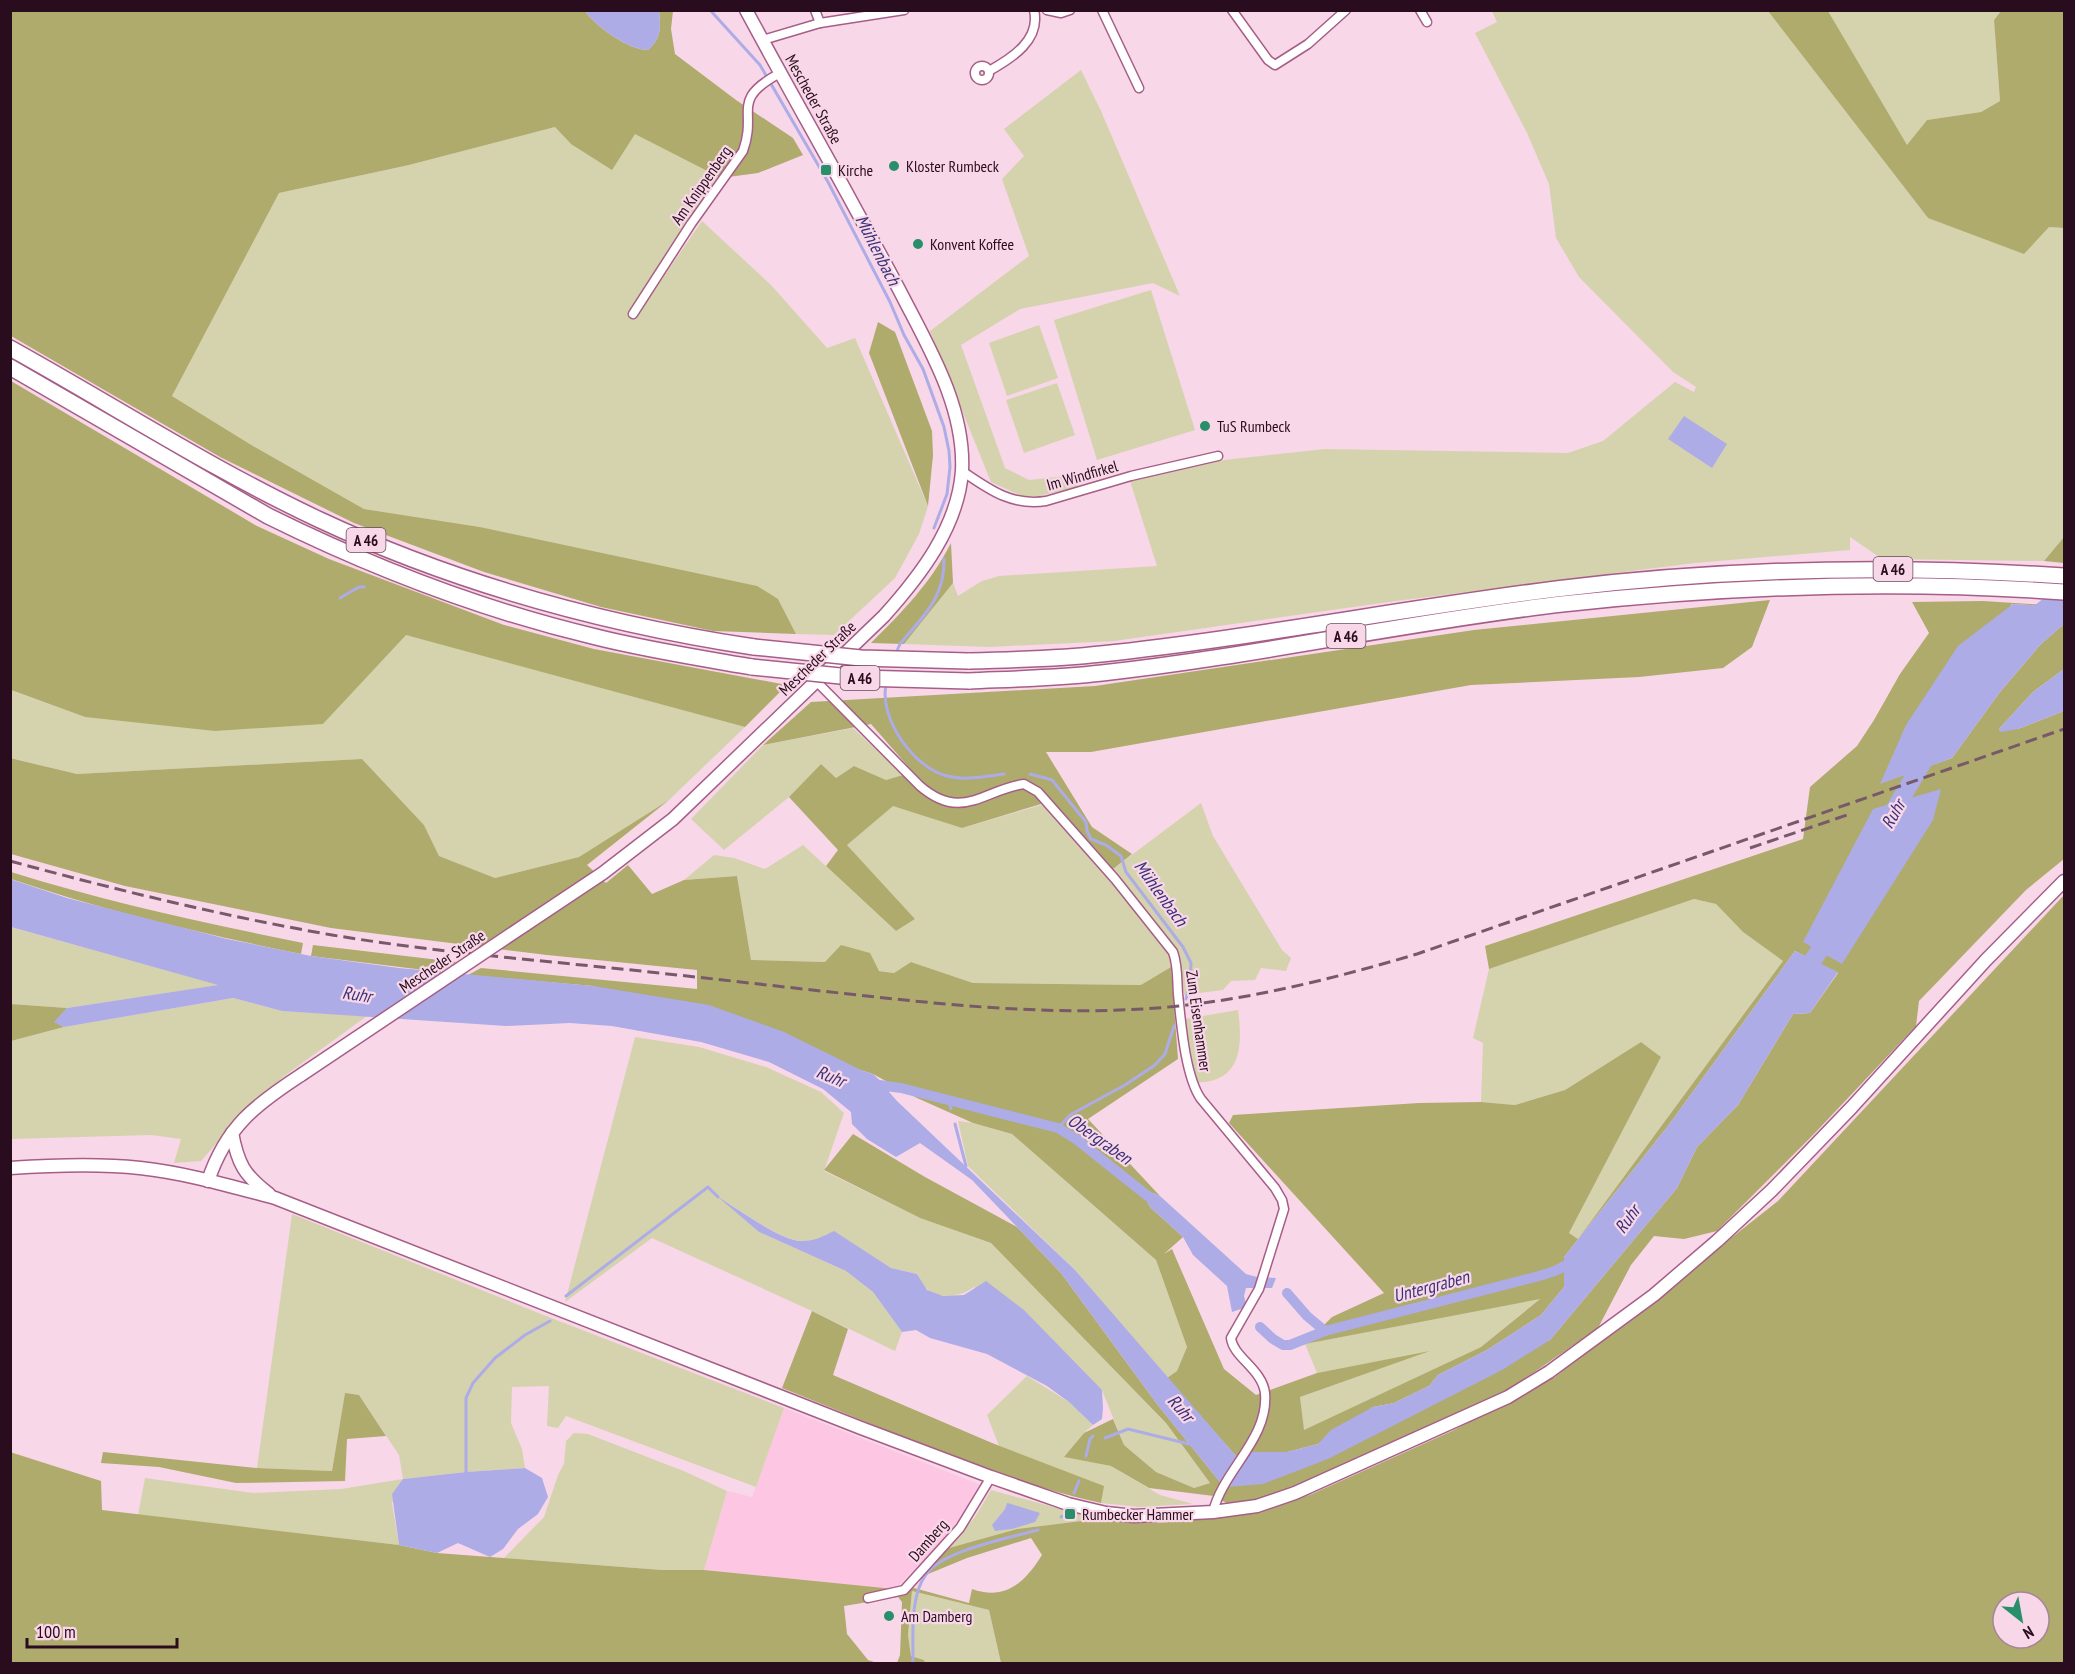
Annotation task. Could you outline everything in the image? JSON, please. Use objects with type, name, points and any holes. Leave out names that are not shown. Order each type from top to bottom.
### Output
[{"type":"highway","name":"A 46","points":[[10,348],[273,496],[319,519],[416,560],[494,588],[600,618],[698,639],[754,647],[861,658],[968,661],[1108,653],[1236,637],[1534,592],[1634,580],[1722,574],[1879,569],[2064,576]]},
{"type":"highway","name":"A 46","points":[[10,367],[268,516],[406,578],[488,607],[595,637],[752,667],[860,678],[969,681],[1102,673],[1561,604],[1723,590],[1885,585],[1960,586],[2064,592]]},
{"type":"main road","name":"Mescheder Straße","points":[[208,1180],[217,1158],[232,1133],[256,1106],[603,873],[656,833],[692,801],[884,616],[922,570],[950,519],[962,471],[959,429],[952,402],[923,334],[881,253],[777,75],[763,40],[746,10]]},
{"type":"main road","points":[[10,1168],[73,1165],[163,1171],[275,1198],[991,1478],[1068,1504],[1106,1513],[1154,1516],[1257,1506],[1294,1493],[1508,1398],[1562,1364],[1685,1270],[1773,1190],[1979,967],[2064,881]]},
{"type":"main road","points":[[232,1133],[236,1153],[243,1170],[275,1198]]},
{"type":"street","points":[[815,10],[820,23]]},
{"type":"street","points":[[763,40],[820,23],[904,10]]},
{"type":"street","points":[[989,70],[1010,58],[1026,44],[1035,26],[1034,10]]},
{"type":"street","points":[[1047,10],[1061,13],[1070,10]]},
{"type":"street","points":[[1102,10],[1139,88]]},
{"type":"street","points":[[1232,10],[1268,60],[1275,65],[1308,44],[1346,10]]},
{"type":"street","points":[[1420,10],[1427,22]]},
{"type":"street","name":"Am Knippenberg","points":[[633,314],[691,224],[743,151],[747,142],[748,103],[758,87],[777,75]]},
{"type":"street","name":"Im Windfirkel","points":[[962,471],[1005,498],[1035,503],[1131,476],[1218,456]]},
{"type":"street","name":"Zum Eisenhammer","points":[[816,681],[920,786],[935,796],[952,803],[964,803],[977,801],[1024,784],[1038,792],[1115,879],[1168,946],[1174,957],[1180,1012],[1195,1089],[1275,1188],[1282,1200],[1282,1216],[1264,1274],[1231,1341],[1261,1381],[1265,1400],[1262,1418],[1253,1440],[1216,1499],[1213,1512]]},
{"type":"street","name":"Damberg","points":[[868,1599],[904,1590],[960,1528],[991,1478]]},
{"type":"shaded area","points":[[11,11],[585,11],[597,24],[623,42],[648,50],[655,42],[659,32],[659,11],[673,11],[671,29],[675,54],[736,100],[793,138],[803,155],[758,173],[721,178],[635,134],[612,170],[571,144],[555,127],[409,165],[279,193],[172,396],[253,446],[364,509],[480,527],[757,586],[778,599],[796,634],[713,631],[601,607],[484,572],[354,523],[220,457],[11,336]]},
{"type":"shaded area","points":[[1492,11],[1768,11],[1928,218],[2064,228],[2064,537],[2044,561],[1882,559],[1850,537],[1850,550],[1695,563],[1396,601],[1114,641],[989,647],[904,644],[953,583],[958,596],[982,581],[999,576],[1157,566],[1130,481],[1224,460],[1324,449],[1568,453],[1603,441],[1675,382],[1694,392],[1696,387],[1673,372],[1579,277],[1556,238],[1549,184],[1527,133],[1475,33],[1497,22]]},
{"type":"shaded area","points":[[1768,11],[1828,11],[1907,145],[1927,120],[1981,112],[2000,101],[1994,20],[2001,11],[2064,11],[2064,228],[2049,227],[2024,254],[1928,218]]},
{"type":"shaded area","points":[[1828,11],[2001,11],[1994,20],[2000,101],[1981,112],[1927,120],[1907,146]]},
{"type":"shaded area","points":[[1081,70],[1101,111],[1180,296],[1153,283],[1020,309],[961,345],[1005,468],[1029,480],[1075,475],[1078,487],[1038,496],[1022,496],[991,482],[930,331],[1029,256],[1002,179],[1024,156],[1004,129]]},
{"type":"shaded area","points":[[555,127],[571,144],[635,133],[721,178],[648,290],[653,292],[702,221],[771,285],[827,348],[855,338],[928,506],[919,534],[895,578],[834,635],[796,634],[778,599],[480,527],[364,509],[253,446],[172,396],[279,193],[409,165]]},
{"type":"shaded area","points":[[1151,290],[1195,430],[1097,460],[1054,320]]},
{"type":"shaded area","points":[[878,322],[895,332],[932,431],[933,455],[928,506],[869,353]]},
{"type":"shaded area","points":[[1039,325],[1058,378],[1007,396],[989,343]]},
{"type":"shaded area","points":[[11,381],[257,526],[329,559],[504,625],[594,649],[787,685],[745,727],[406,635],[323,724],[215,731],[85,717],[11,690]]},
{"type":"shaded area","points":[[1057,383],[1075,435],[1024,453],[1006,400]]},
{"type":"shaded area","points":[[2064,537],[2064,563],[2044,561]]},
{"type":"shaded area","points":[[951,543],[953,583],[904,644],[871,643],[925,584]]},
{"type":"shaded area","points":[[1770,600],[1752,647],[1723,668],[1639,677],[1471,685],[1091,752],[1046,752],[1092,827],[1132,854],[1113,869],[1051,801],[962,828],[893,806],[847,845],[915,919],[896,931],[826,866],[838,850],[789,797],[821,764],[836,778],[854,766],[886,780],[913,772],[871,724],[763,745],[811,702],[1095,686],[1474,630]]},
{"type":"shaded area","points":[[1983,601],[2064,606],[2012,604],[1881,783],[1952,758],[2000,692],[2041,644],[2064,624],[2064,669],[2033,692],[1999,729],[2018,729],[2064,711],[2064,859],[2026,890],[1919,1001],[1916,1026],[1814,1134],[1717,1231],[1684,1239],[1654,1236],[1631,1265],[1598,1328],[1513,1387],[1290,1488],[1266,1497],[1230,1505],[1214,1496],[1149,1488],[1111,1466],[1064,1457],[1084,1433],[1113,1419],[1124,1445],[1156,1472],[1194,1488],[1210,1483],[1166,1423],[991,1243],[920,1218],[824,1170],[853,1134],[925,1177],[1017,1227],[1061,1273],[1157,1404],[1220,1482],[1236,1456],[1167,1378],[1177,1371],[1187,1347],[1156,1260],[1012,1134],[973,1123],[917,1098],[873,1074],[593,986],[468,975],[481,968],[697,989],[697,970],[547,955],[331,928],[125,886],[11,854],[10,758],[77,774],[362,759],[424,825],[439,856],[495,878],[579,857],[669,800],[587,865],[606,883],[628,865],[652,894],[684,880],[737,876],[751,960],[825,962],[841,945],[870,953],[879,971],[894,973],[911,962],[973,983],[1141,985],[1171,967],[1178,1059],[1088,1119],[1160,1196],[1140,1188],[1150,1207],[1183,1237],[1164,1254],[1172,1249],[1224,1369],[1256,1395],[1317,1373],[1430,1351],[1300,1397],[1304,1430],[1481,1347],[1540,1299],[1305,1344],[1332,1317],[1384,1293],[1229,1123],[1233,1115],[1419,1103],[1481,1102],[1515,1105],[1565,1090],[1641,1042],[1661,1057],[1569,1233],[1578,1239],[1783,961],[1743,932],[1716,904],[1694,899],[1489,969],[1485,946],[1803,839],[1810,787],[1857,746],[1900,674],[1929,633],[1912,602]],"holes":[[[1795,951],[1838,973],[1810,1013],[1793,1014],[1738,1105],[1697,1147],[1677,1188],[1550,1340],[1228,1486],[1250,1452],[1287,1452],[1318,1444],[1373,1407],[1394,1403],[1429,1386],[1438,1375],[1487,1350],[1541,1315],[1564,1287],[1564,1257],[1668,1126]]]},
{"type":"shaded area","points":[[406,634],[745,727],[669,800],[579,857],[495,878],[439,856],[424,825],[362,759],[77,774],[11,758],[10,690],[85,717],[323,724]]},
{"type":"shaded area","points":[[853,728],[903,775],[886,780],[854,766],[836,778],[821,764],[789,797],[724,850],[691,819],[763,745]]},
{"type":"shaded area","points":[[889,803],[962,828],[1048,803],[1168,952],[1171,967],[1142,985],[973,983],[911,962],[894,973],[825,962],[751,960],[737,876],[684,880],[714,855],[734,858],[765,869],[803,845],[896,931],[915,919],[847,845]]},
{"type":"shaded area","points":[[1201,803],[1213,836],[1282,950],[1291,958],[1286,971],[1261,968],[1255,980],[1231,981],[1223,990],[1184,995],[1177,952],[1113,869]]},
{"type":"shaded area","points":[[11,872],[156,911],[303,943],[301,954],[118,912],[11,879]]},
{"type":"shaded area","points":[[2064,895],[2064,1663],[1001,1663],[989,1610],[912,1591],[908,1635],[911,1656],[924,1660],[925,1663],[897,1663],[900,1655],[902,1602],[898,1597],[844,1606],[847,1634],[868,1660],[877,1663],[11,1663],[10,1452],[101,1481],[102,1510],[399,1545],[437,1553],[662,1570],[704,1570],[904,1590],[914,1588],[969,1603],[972,1589],[995,1593],[1013,1587],[1029,1573],[1042,1555],[1031,1538],[967,1558],[916,1579],[949,1548],[1017,1529],[1097,1519],[1157,1523],[1216,1518],[1268,1509],[1312,1494],[1452,1431],[1555,1377],[1778,1201]]},
{"type":"shaded area","points":[[1694,899],[1716,904],[1743,932],[1783,961],[1578,1239],[1569,1233],[1661,1057],[1641,1042],[1565,1090],[1515,1105],[1481,1102],[1483,1043],[1473,1038],[1489,969]]},
{"type":"shaded area","points":[[10,927],[220,985],[67,1008],[11,1004]]},
{"type":"shaded area","points":[[313,945],[456,962],[440,972],[311,956]]},
{"type":"shaded area","points":[[233,998],[282,1011],[367,1016],[283,1077],[237,1120],[201,1161],[174,1163],[181,1139],[151,1135],[11,1139],[11,1041],[64,1027]]},
{"type":"shaded area","points":[[11,1004],[67,1008],[55,1022],[64,1027],[11,1041]]},
{"type":"shaded area","points":[[1238,1010],[1240,1038],[1233,1066],[1227,1073],[1216,1079],[1196,1083],[1185,1019]]},
{"type":"shaded area","points":[[635,1037],[699,1047],[766,1067],[821,1092],[844,1113],[824,1171],[920,1218],[991,1243],[1166,1423],[1210,1483],[1194,1488],[1156,1472],[1124,1445],[1102,1390],[974,1287],[964,1293],[951,1296],[933,1293],[925,1287],[917,1274],[891,1268],[834,1232],[811,1240],[795,1240],[774,1231],[723,1200],[759,1232],[846,1271],[873,1292],[902,1332],[895,1351],[652,1238],[565,1302]]},
{"type":"shaded area","points":[[958,1121],[1012,1134],[1156,1260],[1187,1347],[1177,1371],[1167,1378],[1075,1270],[968,1166]]},
{"type":"shaded area","points":[[292,1214],[784,1408],[756,1487],[566,1416],[558,1428],[547,1426],[549,1386],[512,1387],[511,1423],[522,1449],[525,1468],[403,1479],[399,1455],[359,1395],[345,1394],[332,1471],[257,1468]]},
{"type":"shaded area","points":[[1541,1298],[1481,1347],[1303,1431],[1300,1397],[1424,1353],[1317,1373],[1305,1344]]},
{"type":"shaded area","points":[[812,1311],[848,1329],[833,1375],[992,1443],[1104,1486],[1101,1503],[1060,1493],[979,1466],[782,1388]]},
{"type":"shaded area","points":[[1027,1376],[1069,1402],[1093,1425],[1065,1457],[1111,1466],[1160,1495],[1193,1504],[1139,1507],[1101,1503],[1103,1486],[999,1446],[987,1415]]},
{"type":"shaded area","points":[[345,1393],[359,1395],[386,1436],[347,1439],[345,1481],[236,1483],[159,1467],[101,1463],[103,1452],[257,1468],[332,1471]]},
{"type":"shaded area","points":[[784,1408],[981,1485],[965,1513],[930,1554],[894,1590],[704,1570],[727,1491],[752,1497]]},
{"type":"shaded area","points":[[574,1433],[588,1434],[686,1472],[727,1491],[704,1570],[662,1570],[504,1558],[544,1517],[564,1464],[566,1441]]},
{"type":"shaded area","points":[[145,1478],[253,1493],[341,1489],[403,1479],[392,1503],[399,1545],[138,1515]]},
{"type":"shaded area","points":[[991,1490],[1097,1519],[1017,1529],[949,1548],[975,1517]],"holes":[[[1007,1504],[1012,1529],[999,1530],[994,1523]]]},
{"type":"shaded area","points":[[912,1591],[989,1610],[1001,1663],[925,1663],[924,1660],[911,1656],[908,1635]]},
{"type":"water","points":[[585,11],[659,11],[658,37],[648,50],[640,49],[623,42],[605,30]]},
{"type":"water","points":[[1684,416],[1727,444],[1712,468],[1668,439]]},
{"type":"water","points":[[2013,604],[2064,607],[2064,624],[2041,644],[2000,692],[1952,758],[1880,784],[1906,725],[1958,646]]},
{"type":"water","points":[[2064,669],[2064,711],[2018,729],[2000,732],[1999,729],[2033,692]]},
{"type":"water","points":[[1941,789],[1933,820],[1842,964],[1803,942],[1873,809]]},
{"type":"water","points":[[10,879],[67,898],[227,939],[311,956],[399,968],[593,986],[709,1005],[784,1032],[873,1074],[890,1090],[889,1092],[897,1101],[1075,1270],[1236,1456],[1220,1482],[1157,1404],[1061,1273],[972,1180],[920,1143],[896,1157],[867,1139],[852,1124],[851,1112],[823,1089],[769,1062],[701,1042],[612,1026],[570,1023],[506,1026],[282,1011],[233,998],[64,1027],[54,1022],[67,1008],[218,985],[11,927]]},
{"type":"water","points":[[1795,951],[1838,972],[1810,1013],[1793,1014],[1738,1105],[1697,1147],[1677,1188],[1550,1340],[1502,1370],[1328,1459],[1263,1484],[1227,1487],[1250,1452],[1287,1452],[1318,1444],[1331,1430],[1373,1407],[1394,1403],[1429,1386],[1438,1375],[1487,1350],[1541,1315],[1564,1287],[1564,1257],[1668,1126]]},
{"type":"water","points":[[1139,1187],[1160,1196],[1246,1274],[1276,1278],[1272,1288],[1246,1288],[1244,1308],[1232,1312],[1227,1286],[1193,1255],[1183,1237],[1150,1207]]},
{"type":"water","points":[[718,1197],[760,1224],[793,1240],[811,1240],[834,1231],[891,1268],[917,1274],[927,1290],[943,1296],[964,1295],[986,1281],[1024,1310],[1102,1390],[1102,1419],[1093,1425],[1069,1402],[1047,1386],[987,1354],[930,1338],[916,1330],[902,1332],[873,1292],[846,1271],[759,1232]]},
{"type":"water","points":[[525,1468],[542,1478],[548,1497],[538,1514],[518,1529],[503,1549],[490,1557],[458,1543],[437,1553],[399,1545],[392,1494],[403,1479]]},
{"type":"water","points":[[1007,1503],[1040,1513],[1035,1522],[995,1531],[992,1525]]},
{"type":"waterway","name":"Mühlenbach","points":[[710,10],[760,65],[828,182],[923,369],[944,427],[949,451],[947,494],[934,528]]},
{"type":"waterway","name":"Mühlenbach","points":[[896,653],[900,644],[937,596],[941,585],[944,559]]},
{"type":"waterway","points":[[340,598],[359,587],[364,587]]},
{"type":"waterway","name":"Ruhr","points":[[2030,621],[2064,593]]},
{"type":"waterway","name":"Mühlenbach","points":[[886,685],[885,698],[894,727],[911,753],[923,763],[947,776],[961,778],[1004,774]]},
{"type":"waterway","name":"Ruhr","points":[[1887,822],[1930,750]]},
{"type":"waterway","name":"Mühlenbach","points":[[1030,774],[1052,780],[1086,822],[1091,839],[1106,845],[1121,856],[1126,872],[1183,947],[1191,963],[1186,999]]},
{"type":"waterway","name":"Ruhr","points":[[1800,979],[1832,932]]},
{"type":"waterway","name":"Mühlenbach","points":[[1058,1128],[1070,1115],[1125,1085],[1155,1065],[1165,1054],[1174,1026]]},
{"type":"waterway","name":"Obergraben","points":[[872,1084],[901,1088],[1058,1128],[1076,1139],[1149,1197]]},
{"type":"waterway","name":"Obergraben","points":[[949,1100],[951,1109]]},
{"type":"waterway","points":[[955,1124],[966,1166]]},
{"type":"waterway","points":[[566,1296],[708,1187],[718,1197]]},
{"type":"waterway","name":"Untergraben","points":[[1260,1327],[1273,1339],[1283,1345],[1290,1345],[1325,1331],[1539,1276],[1576,1260]]},
{"type":"waterway","points":[[1287,1293],[1307,1316],[1325,1331]]},
{"type":"waterway","points":[[466,1472],[466,1398],[473,1383],[495,1358],[525,1335],[550,1321]]},
{"type":"waterway","points":[[1105,1438],[1128,1429],[1193,1445]]},
{"type":"waterway","points":[[1086,1456],[1090,1439],[1093,1436]]},
{"type":"waterway","points":[[1074,1493],[1079,1481]]},
{"type":"waterway","points":[[1061,1517],[1066,1514]]},
{"type":"waterway","points":[[912,1664],[915,1603],[927,1573],[936,1565],[962,1551],[1038,1530]]},
{"type":"railway","points":[[10,861],[251,920],[413,947],[938,1003],[1059,1011],[1139,1009],[1210,1002],[1270,992],[1417,954],[2064,729]]},
{"type":"railway","points":[[1750,848],[1850,814]]},
{"type":"place","name":"Kloster Rumbeck","points":[[894,166]]},
{"type":"place","name":"Kirche","points":[[826,170]]},
{"type":"place","name":"Konvent Koffee","points":[[918,244]]},
{"type":"place","name":"TuS Rumbeck","points":[[1205,426]]},
{"type":"place","name":"Rumbecker Hammer","points":[[1070,1514]]},
{"type":"place","name":"Am Damberg","points":[[889,1616]]}]
